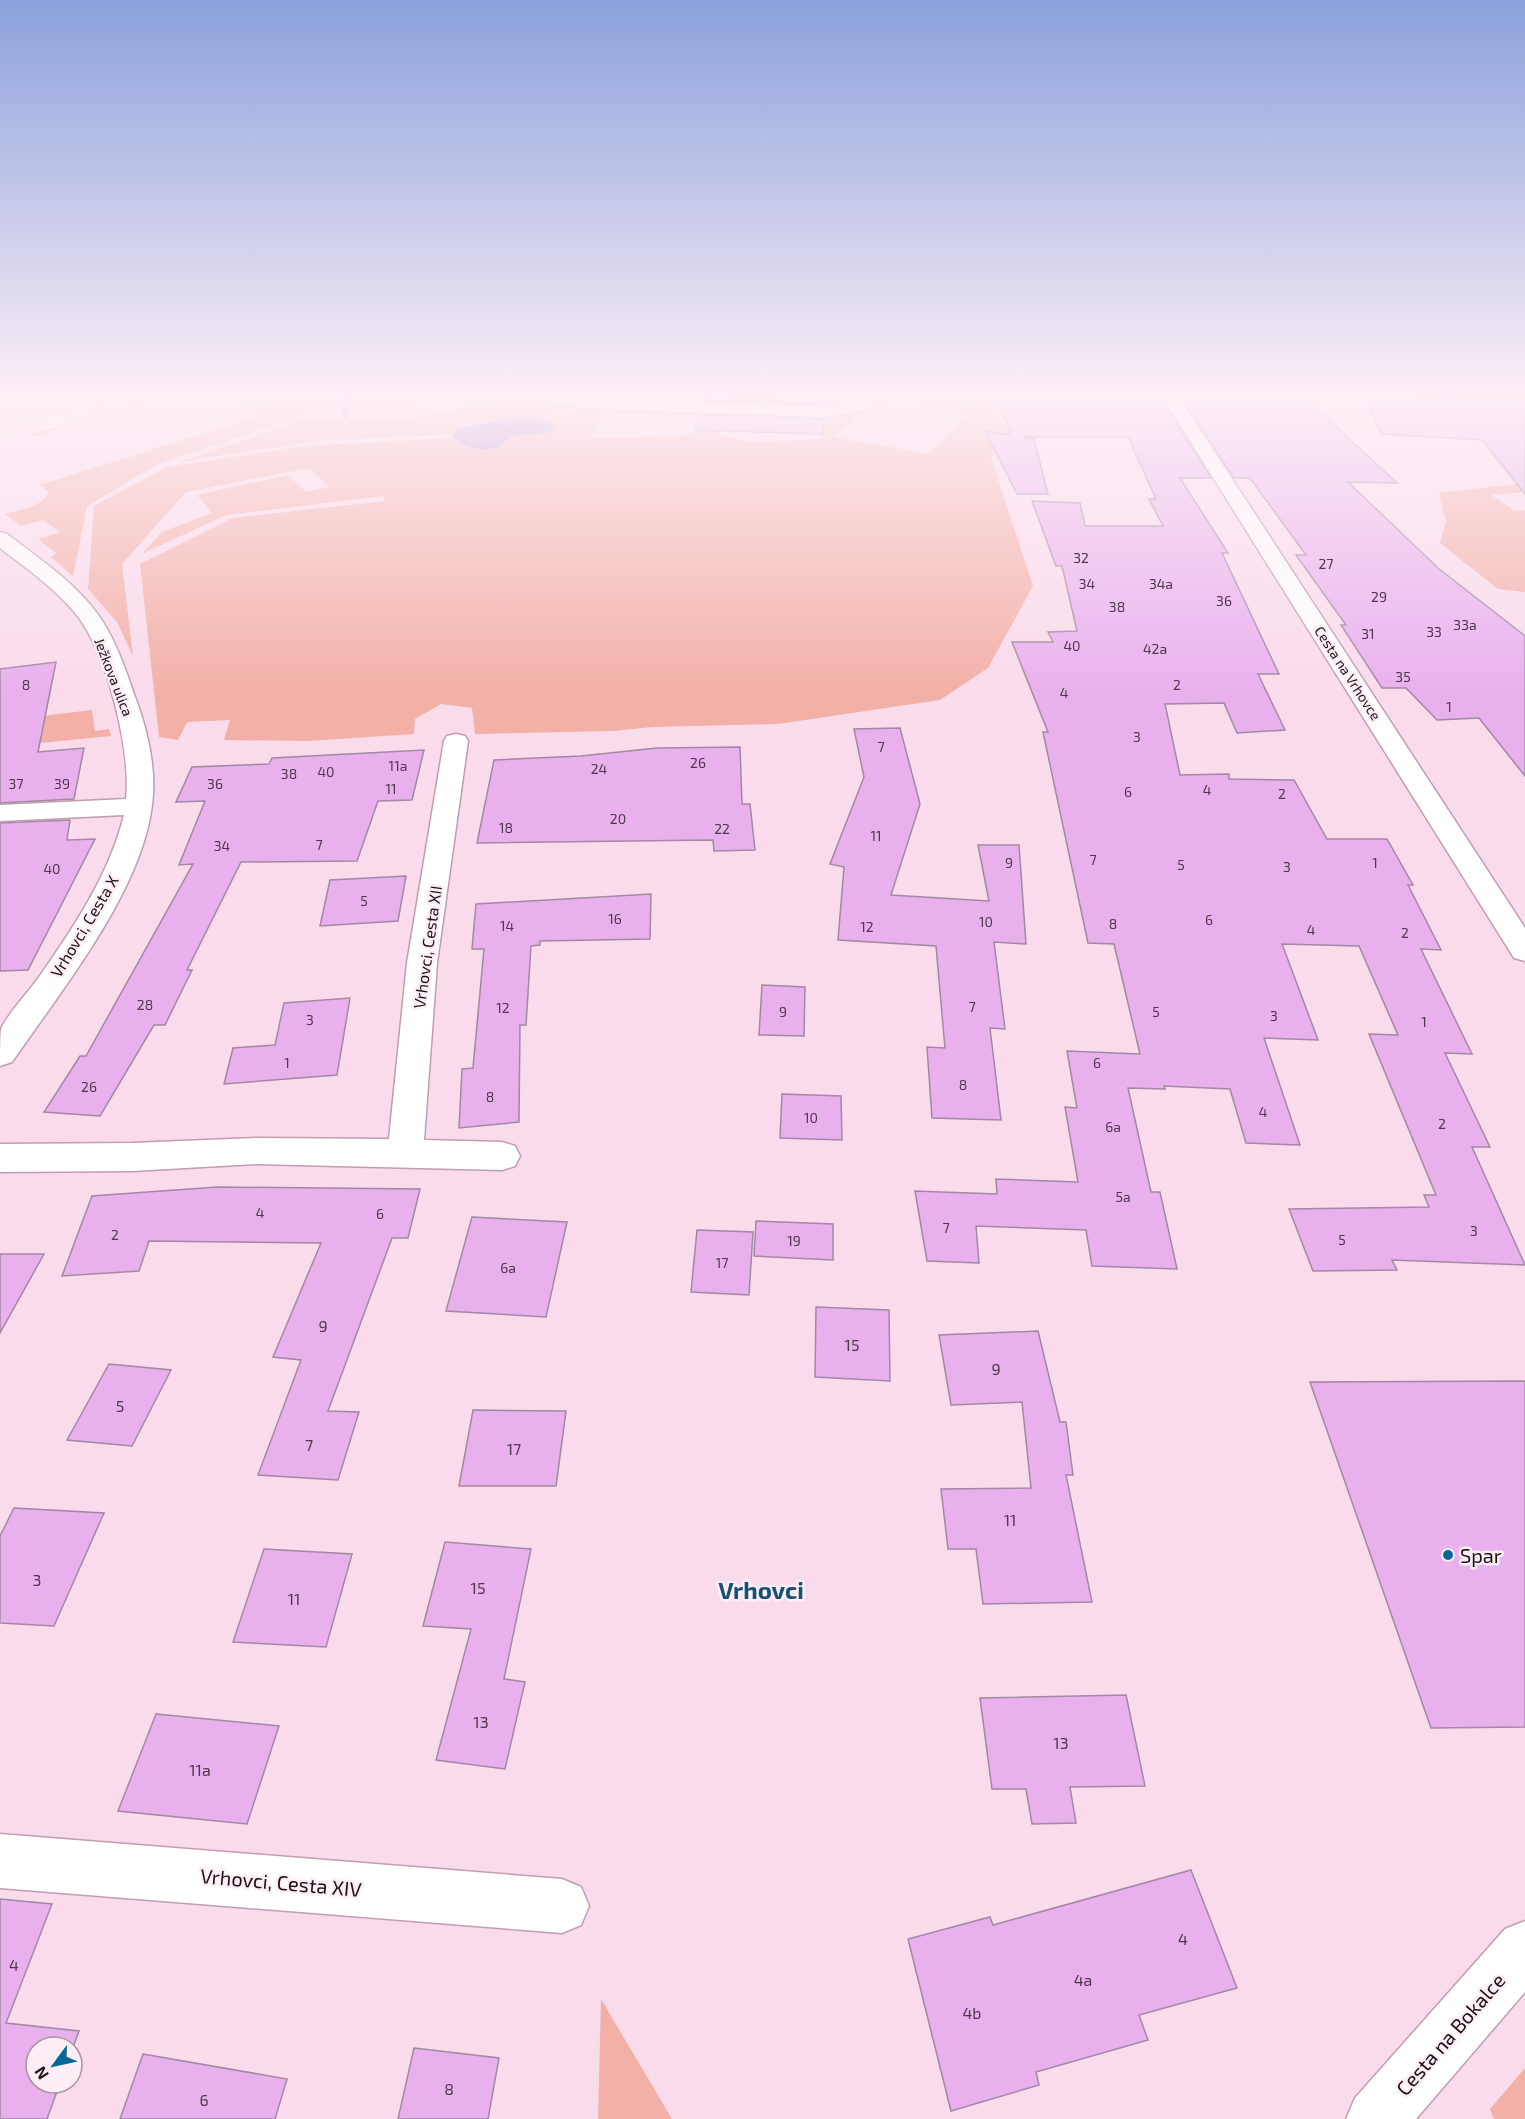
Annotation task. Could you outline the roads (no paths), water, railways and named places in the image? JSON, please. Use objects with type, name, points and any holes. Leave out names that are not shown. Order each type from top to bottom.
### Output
[{"type":"street","name":"Cesta na Vrhovce","points":[[1233,495],[1525,951]]},
{"type":"street","name":"Ježkova ulica","points":[[0,538],[71,597],[88,616],[103,641],[126,700],[136,749]]},
{"type":"street","name":"Vrhovci, Cesta XII","points":[[405,1153],[422,963],[456,741]]},
{"type":"street","name":"Vrhovci, Cesta X","points":[[0,1054],[94,914],[116,875],[130,840],[139,807],[136,749]]},
{"type":"street","points":[[0,813],[139,807]]},
{"type":"street","points":[[0,1158],[132,1157],[256,1151],[502,1156]]},
{"type":"street","name":"Vrhovci, Cesta XIV","points":[[0,1861],[562,1906]]},
{"type":"street","name":"Cesta na Bokalce","points":[[1376,2119],[1525,1949]]},
{"type":"place","name":"Spar","points":[[1448,1555]]},
{"type":"district","name":"Vrhovci","points":[[761,1589]]}]
